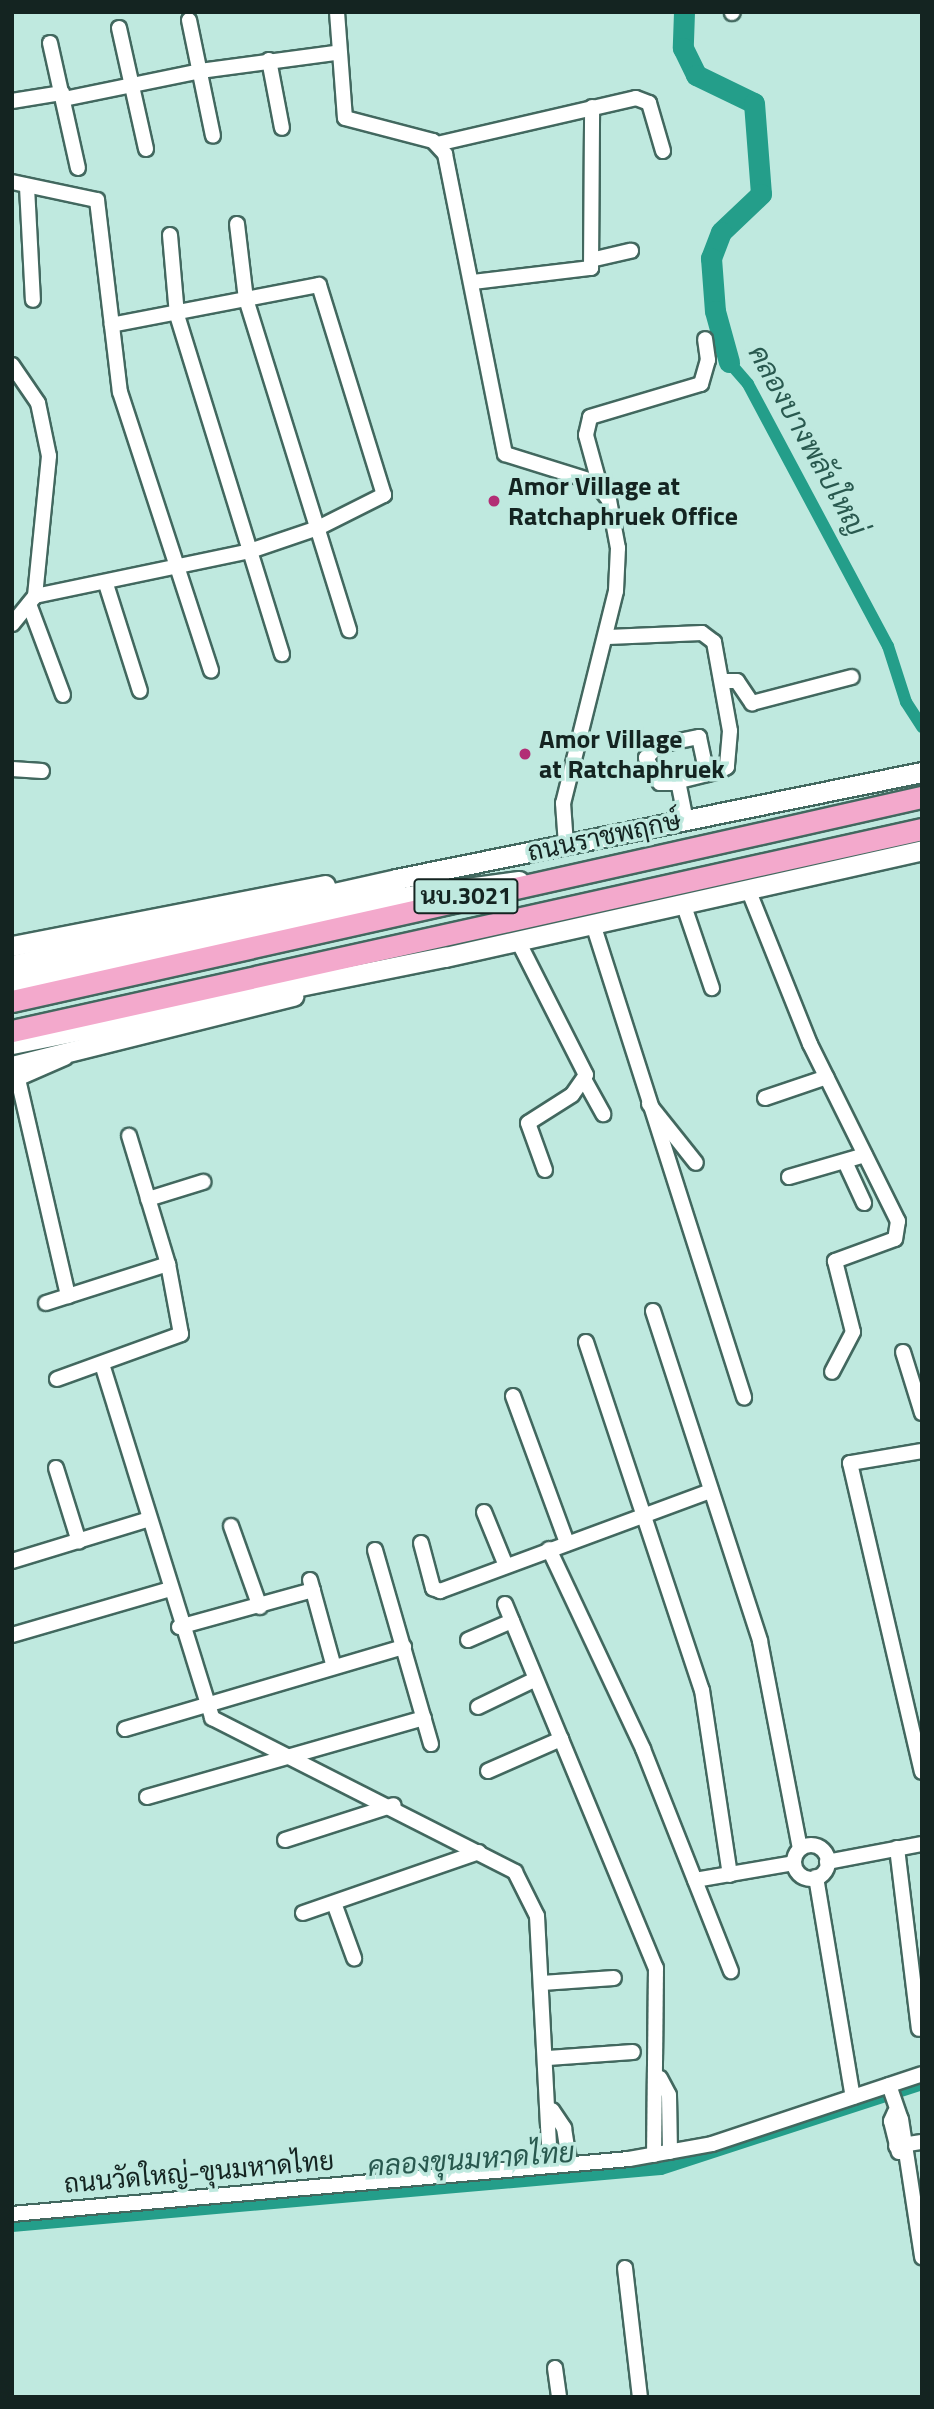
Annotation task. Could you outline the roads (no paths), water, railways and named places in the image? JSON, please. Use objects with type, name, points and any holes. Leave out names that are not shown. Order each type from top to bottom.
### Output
[{"type":"main road","name":"ถนนราชพฤกษ์","points":[[396,878],[922,772]]},
{"type":"main road","name":"ถนนราชพฤกษ์","points":[[12,1001],[526,881],[916,797]]},
{"type":"main road","name":"นบ.3021","points":[[12,1031],[922,829]]},
{"type":"main road","name":"นบ.3021","points":[[354,976],[922,849]]},
{"type":"main road","points":[[12,946],[298,888],[396,878]]},
{"type":"main road","points":[[12,965],[396,878]]},
{"type":"main road","points":[[12,982],[393,898],[526,881]]},
{"type":"main road","points":[[12,1044],[354,976]]},
{"type":"main road","points":[[14,1075],[73,1054],[257,1008],[354,976]]},
{"type":"street","points":[[337,12],[324,54],[345,118],[437,144],[592,107],[643,100],[663,151]]},
{"type":"street","points":[[189,20],[213,135]]},
{"type":"street","points":[[119,27],[146,149]]},
{"type":"street","points":[[50,43],[78,168]]},
{"type":"street","points":[[12,101],[63,96],[200,71],[324,54]]},
{"type":"street","points":[[269,60],[282,128]]},
{"type":"street","points":[[592,107],[595,259]]},
{"type":"street","points":[[437,144],[473,282],[505,454],[598,484]]},
{"type":"street","points":[[12,182],[97,200],[120,392],[211,670]]},
{"type":"street","points":[[27,187],[33,300]]},
{"type":"street","points":[[237,224],[246,299],[349,630]]},
{"type":"street","points":[[170,235],[177,315],[282,654]]},
{"type":"street","points":[[473,282],[579,274],[595,259],[631,251]]},
{"type":"street","points":[[12,624],[32,600],[178,570],[250,551],[318,528],[384,495],[327,293],[312,285],[177,315],[112,325]]},
{"type":"street","points":[[566,845],[563,803],[608,637],[618,548],[586,435],[590,417],[701,384],[708,360],[705,339]]},
{"type":"street","points":[[12,365],[46,426],[32,600],[63,695]]},
{"type":"street","points":[[106,584],[140,691]]},
{"type":"street","points":[[608,637],[710,636],[723,681],[731,757],[727,766],[707,774],[678,781],[654,777],[647,767],[649,752],[699,737],[707,774]]},
{"type":"street","points":[[723,681],[737,681],[752,703],[852,677]]},
{"type":"street","points":[[12,769],[42,771]]},
{"type":"street","points":[[678,781],[686,821]]},
{"type":"street","points":[[748,889],[764,939],[827,1077],[898,1221],[898,1236],[835,1261],[853,1332],[832,1372]]},
{"type":"street","points":[[683,903],[712,988]]},
{"type":"street","points":[[593,924],[646,1101],[744,1398]]},
{"type":"street","points":[[518,941],[585,1066],[585,1081],[603,1114]]},
{"type":"street","points":[[14,1075],[68,1296]]},
{"type":"street","points":[[765,1098],[827,1077]]},
{"type":"street","points":[[545,1170],[528,1123],[585,1081]]},
{"type":"street","points":[[646,1101],[696,1163]]},
{"type":"street","points":[[57,1379],[181,1334],[168,1265],[129,1136]]},
{"type":"street","points":[[789,1177],[846,1164],[865,1155]]},
{"type":"street","points":[[846,1164],[864,1203]]},
{"type":"street","points":[[148,1199],[203,1182]]},
{"type":"street","points":[[46,1303],[168,1265]]},
{"type":"street","points":[[653,1311],[760,1642],[800,1848],[794,1863]]},
{"type":"street","points":[[586,1342],[702,1690],[730,1875]]},
{"type":"street","points":[[903,1352],[922,1413]]},
{"type":"street","points":[[102,1364],[204,1706],[225,1726],[394,1805],[514,1872],[537,1916],[552,2110],[545,2128],[550,2166]]},
{"type":"street","points":[[513,1396],[567,1542]]},
{"type":"street","points":[[922,1451],[850,1463],[922,1772]]},
{"type":"street","points":[[56,1468],[79,1542]]},
{"type":"street","points":[[421,1543],[436,1591],[710,1491]]},
{"type":"street","points":[[484,1512],[506,1566]]},
{"type":"street","points":[[12,1561],[149,1519]]},
{"type":"street","points":[[231,1526],[260,1607]]},
{"type":"street","points":[[549,1549],[643,1749],[731,1971]]},
{"type":"street","points":[[376,1550],[432,1744]]},
{"type":"street","points":[[179,1627],[260,1607],[312,1585],[334,1667]]},
{"type":"street","points":[[12,1635],[170,1588]]},
{"type":"street","points":[[505,1604],[656,1968],[660,2078],[653,2095],[654,2155]]},
{"type":"street","points":[[468,1640],[512,1621]]},
{"type":"street","points":[[125,1729],[404,1647]]},
{"type":"street","points":[[478,1707],[536,1679]]},
{"type":"street","points":[[147,1797],[424,1718]]},
{"type":"street","points":[[488,1770],[561,1739]]},
{"type":"street","points":[[285,1840],[394,1805]]},
{"type":"street","points":[[853,2097],[816,1877],[827,1862],[922,1844]]},
{"type":"street","points":[[800,1848],[816,1846],[827,1862]]},
{"type":"street","points":[[897,1849],[919,2029]]},
{"type":"street","points":[[303,1913],[479,1852]]},
{"type":"street","points":[[695,1880],[794,1863]]},
{"type":"street","points":[[794,1863],[801,1875],[816,1877]]},
{"type":"street","points":[[334,1903],[354,1958]]},
{"type":"street","points":[[542,1983],[614,1978]]},
{"type":"street","points":[[548,2058],[633,2052]]},
{"type":"street","name":"ถนนวัดใหญ่-ขุนมหาดไทย","points":[[12,2214],[654,2155],[853,2097],[892,2098],[922,2074]]},
{"type":"street","points":[[660,2078],[669,2095],[670,2152]]},
{"type":"street","points":[[892,2098],[900,2149],[918,2211],[922,2257]]},
{"type":"street","points":[[552,2110],[564,2128],[570,2164]]},
{"type":"street","points":[[900,2149],[922,2142]]},
{"type":"street","points":[[625,2268],[640,2397]]},
{"type":"street","points":[[555,2368],[559,2397]]},
{"type":"waterway","name":"คลองบางพลับใหญ่","points":[[684,12],[683,48],[696,75],[754,103],[761,194],[721,232],[711,258],[715,311],[729,362]]},
{"type":"waterway","name":"คลองบางพลับใหญ่","points":[[729,362],[748,384],[888,646],[906,702],[922,727]]},
{"type":"waterway","name":"คลองขุนมหาดไทย","points":[[12,2226],[661,2169],[922,2084]]},
{"type":"place","name":"Amor Village at Ratchaphruek Office","points":[[494,501]]},
{"type":"place","name":"Amor Village at Ratchaphruek","points":[[525,754]]}]
